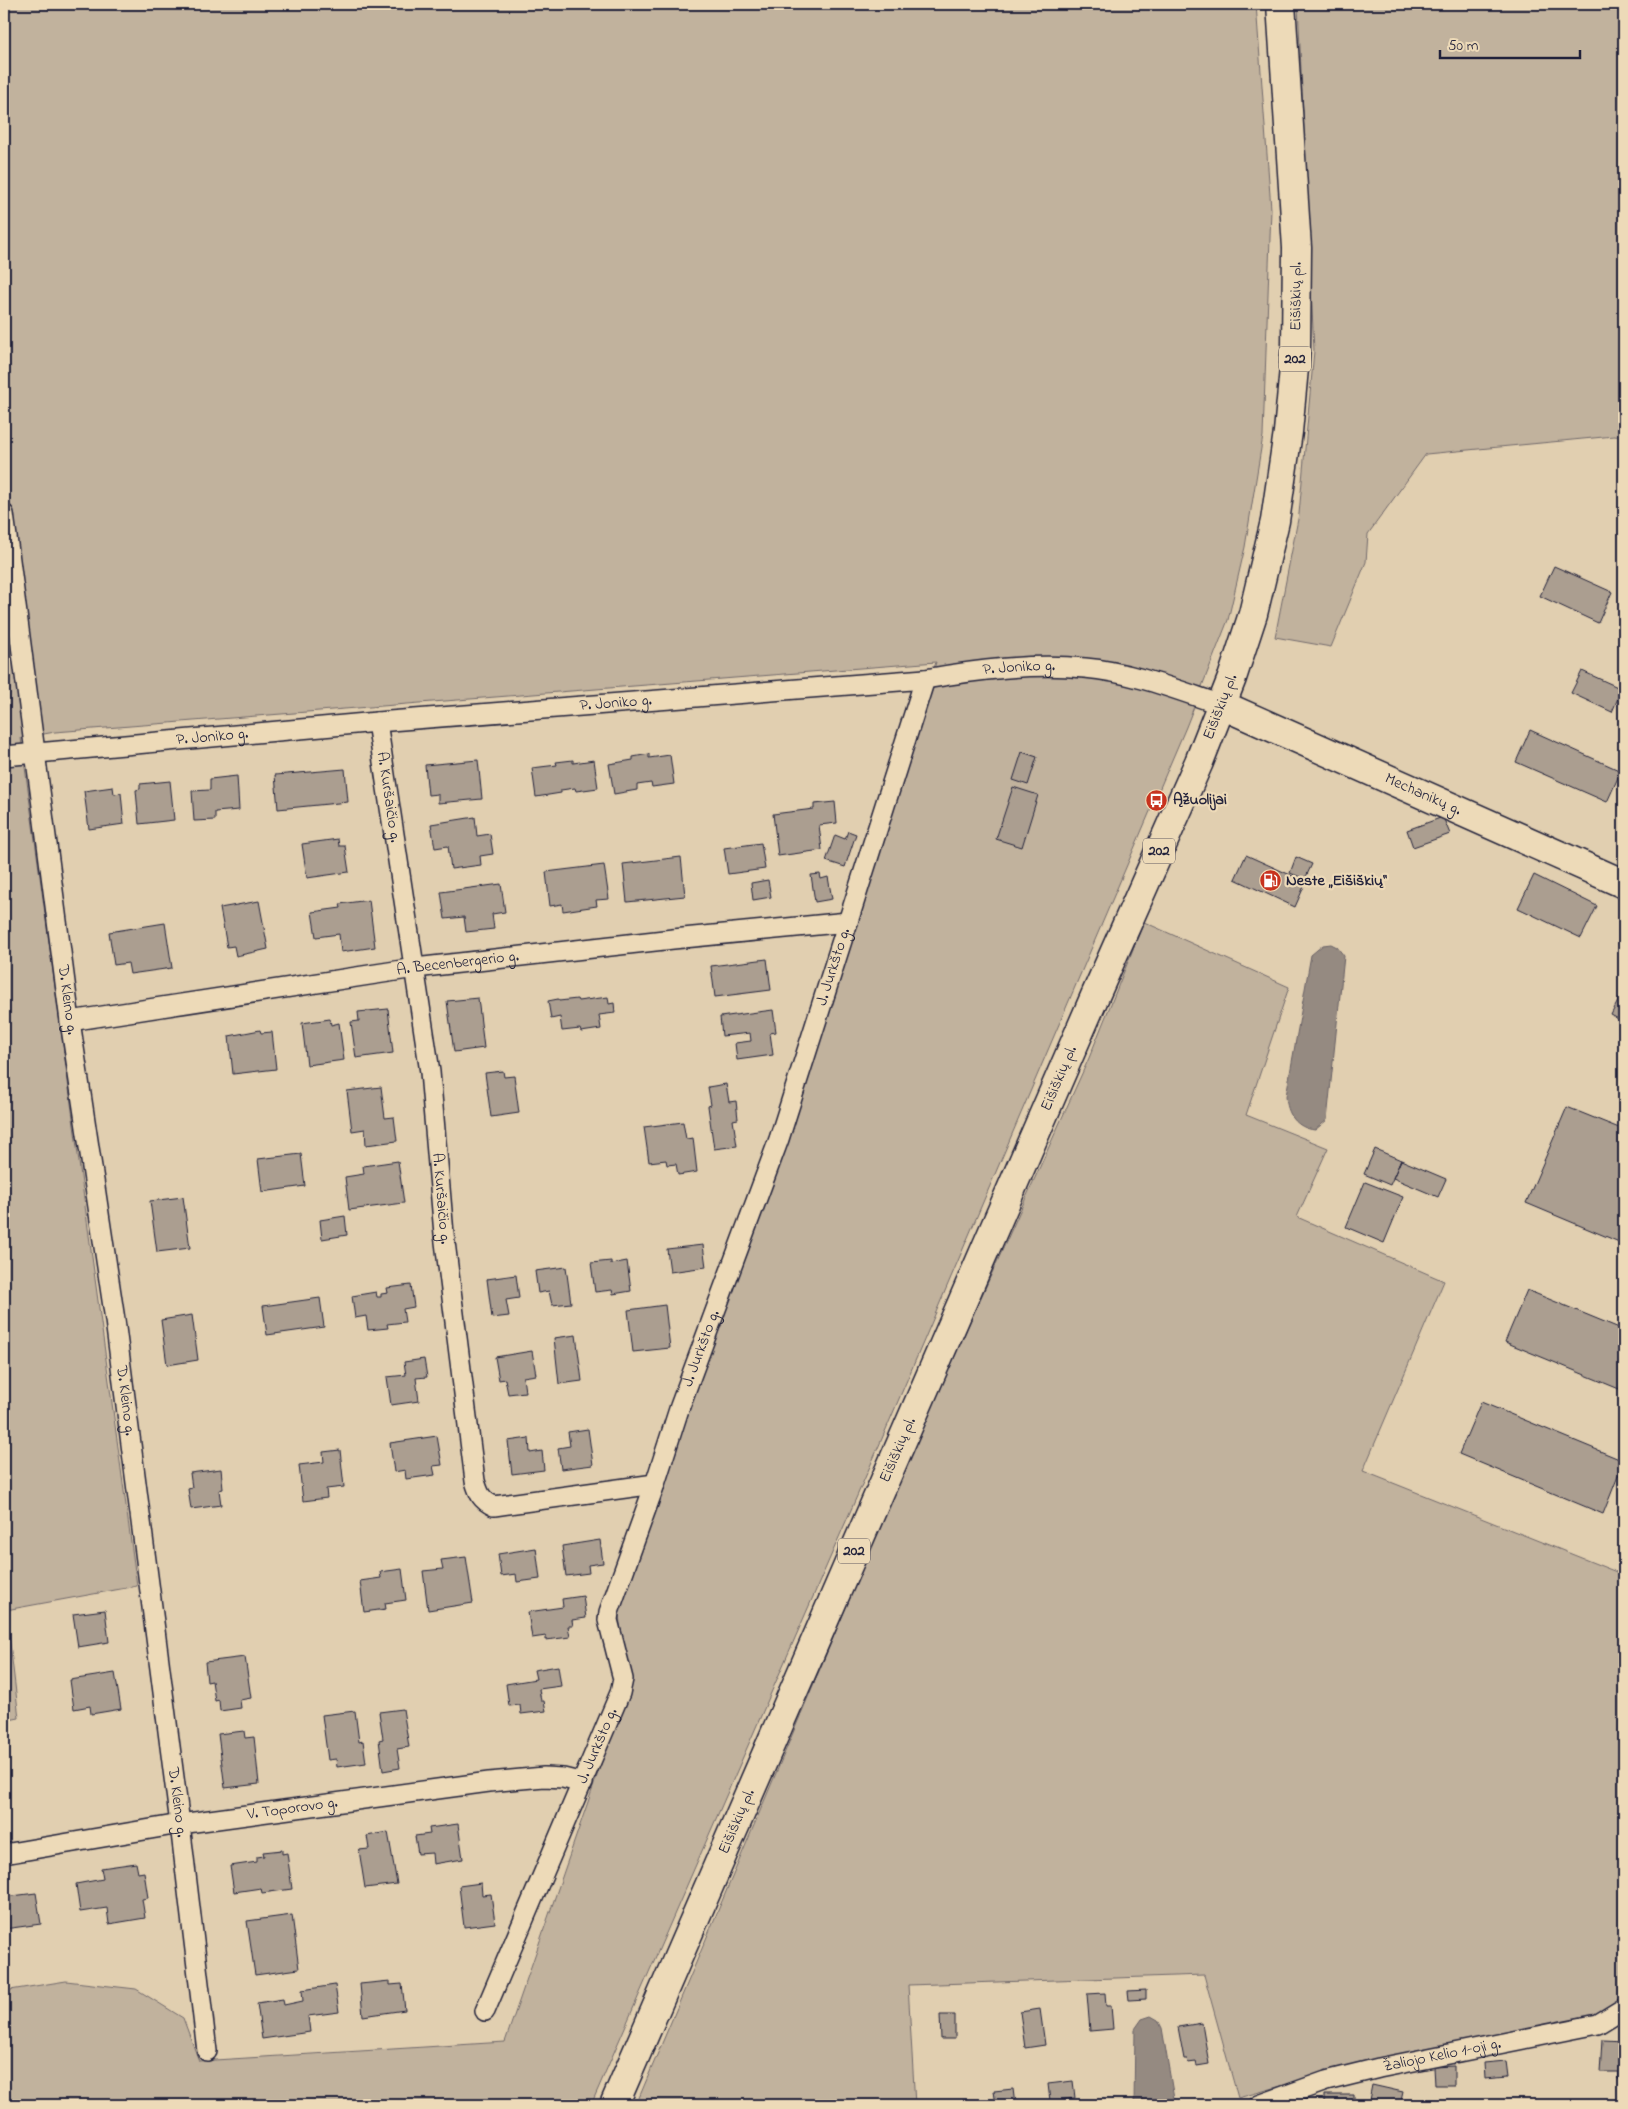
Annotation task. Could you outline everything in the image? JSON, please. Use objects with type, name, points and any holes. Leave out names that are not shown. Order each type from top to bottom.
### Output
[{"type":"main road","name":"Eišiškių pl.","points":[[614,2105],[1091,1005],[1199,762],[1222,705],[1253,614],[1266,566],[1288,432],[1296,347],[1297,248],[1281,4]]},
{"type":"main road","name":"Mechanikų g.","points":[[1222,705],[1624,884]]},
{"type":"street","name":"D. Kleino g.","points":[[4,514],[70,1021],[115,1320],[180,1824],[207,2051]]},
{"type":"street","name":"P. Joniko g.","points":[[4,756],[377,722],[925,679],[980,670],[1017,667],[1086,668],[1142,679],[1222,705]]},
{"type":"street","name":"J. Jurkšto g.","points":[[485,2011],[620,1693],[623,1679],[608,1620],[609,1612],[655,1484],[680,1406],[779,1140],[925,679]]},
{"type":"street","name":"A. Kuršaičio g.","points":[[377,722],[416,968],[430,1072],[444,1234],[475,1481],[479,1494],[484,1502],[494,1506],[655,1484]]},
{"type":"street","name":"A. Becenbergerio g.","points":[[70,1021],[416,968],[673,939],[848,922]]},
{"type":"street","name":"V. Toporovo g.","points":[[4,1854],[180,1824],[488,1782],[544,1777],[563,1778],[583,1783]]},
{"type":"street","name":"Žaliojo Kelio 1-oji g.","points":[[1258,2105],[1326,2081],[1598,2024],[1624,2008]]},
{"type":"shaded area","points":[[4,4],[1256,4],[1271,209],[1263,436],[1245,547],[1228,620],[1186,727],[878,1448],[591,2105],[4,2105],[4,1991],[66,1981],[136,1989],[183,2018],[199,2061],[505,2042],[627,1689],[619,1614],[856,928],[936,662],[55,732],[21,738],[137,1586],[6,1610],[19,1718],[4,1721]]},
{"type":"shaded area","points":[[1298,4],[1624,4],[1624,437],[1614,436],[1426,454],[1368,534],[1366,562],[1331,647],[1275,637],[1299,514],[1314,351]]},
{"type":"shaded area","points":[[1144,922],[1289,987],[1246,1115],[1328,1148],[1297,1217],[1444,1281],[1363,1471],[1624,1575],[1624,2001],[1591,2017],[1335,2071],[1238,2098],[1204,1975],[908,1985],[915,2105],[636,2105],[914,1446],[1089,1058]]},
{"type":"shaded area","points":[[1331,944],[1337,947],[1344,956],[1327,1120],[1315,1130],[1308,1129],[1294,1119],[1288,1109],[1286,1096],[1311,955],[1323,945]]},
{"type":"shaded area","points":[[1151,2016],[1158,2020],[1162,2028],[1175,2105],[1134,2105],[1135,2029],[1142,2019]]},
{"type":"building","points":[[1554,566],[1612,592],[1598,623],[1540,596]]},
{"type":"building","points":[[1582,671],[1622,689],[1612,712],[1571,693]]},
{"type":"building","points":[[1530,730],[1621,771],[1607,802],[1516,762]]},
{"type":"building","points":[[1022,752],[1037,757],[1028,785],[1013,780]]},
{"type":"building","points":[[649,754],[649,758],[670,755],[674,784],[652,787],[651,783],[637,785],[637,790],[614,794],[609,764],[633,760],[633,757]]},
{"type":"building","points":[[478,760],[482,799],[438,803],[438,794],[428,795],[425,765]]},
{"type":"building","points":[[573,760],[573,763],[594,760],[598,788],[576,791],[575,788],[561,790],[561,793],[536,797],[532,768],[557,765],[556,762]]},
{"type":"building","points":[[345,769],[348,802],[278,809],[275,775]]},
{"type":"building","points":[[237,776],[239,810],[215,812],[215,820],[194,821],[192,791],[210,790],[210,779]]},
{"type":"building","points":[[170,781],[174,820],[139,824],[136,790],[140,789],[140,784]]},
{"type":"building","points":[[113,787],[114,794],[121,793],[124,824],[89,829],[84,791]]},
{"type":"building","points":[[1013,787],[1038,795],[1022,847],[996,839]]},
{"type":"building","points":[[835,802],[837,823],[819,825],[822,850],[778,856],[773,814],[814,809],[814,804]]},
{"type":"building","points":[[475,817],[477,836],[490,834],[493,854],[480,856],[481,865],[451,869],[448,846],[435,848],[431,824]]},
{"type":"building","points":[[1443,817],[1450,834],[1413,847],[1407,830]]},
{"type":"building","points":[[848,831],[856,834],[845,867],[826,861],[835,835],[845,839]]},
{"type":"building","points":[[338,839],[339,846],[345,846],[349,872],[307,878],[302,844]]},
{"type":"building","points":[[761,843],[765,869],[728,874],[724,848]]},
{"type":"building","name":"Neste „Eišiškių“","points":[[1246,855],[1306,882],[1295,907],[1235,879]]},
{"type":"building","points":[[681,857],[685,896],[627,902],[623,864]]},
{"type":"building","points":[[1296,857],[1312,864],[1305,879],[1290,873]]},
{"type":"building","points":[[604,865],[609,899],[596,900],[597,906],[563,911],[562,904],[550,906],[546,872]]},
{"type":"building","points":[[820,874],[821,879],[828,877],[832,899],[815,902],[811,875]]},
{"type":"building","points":[[1534,875],[1597,906],[1581,938],[1518,908]]},
{"type":"building","points":[[768,880],[771,897],[753,900],[751,883]]},
{"type":"building","points":[[501,884],[505,912],[492,914],[494,929],[466,932],[464,917],[445,919],[441,892]]},
{"type":"building","points":[[369,900],[375,947],[341,952],[339,934],[316,937],[312,912],[341,908],[340,904]]},
{"type":"building","points":[[259,901],[268,949],[236,956],[234,946],[227,947],[220,908]]},
{"type":"building","points":[[165,923],[172,968],[130,974],[128,963],[114,965],[109,932]]},
{"type":"building","points":[[767,959],[771,990],[715,997],[711,966]]},
{"type":"building","points":[[1624,991],[1624,1022],[1611,1015]]},
{"type":"building","points":[[608,997],[609,1004],[614,1003],[615,1013],[599,1015],[601,1029],[581,1032],[580,1029],[562,1031],[560,1017],[551,1019],[548,1001],[577,999],[578,1001]]},
{"type":"building","points":[[478,998],[484,1048],[454,1052],[447,1001]]},
{"type":"building","points":[[388,1009],[393,1053],[356,1058],[351,1022],[359,1021],[358,1012]]},
{"type":"building","points":[[773,1010],[776,1032],[770,1033],[773,1055],[737,1060],[735,1043],[751,1041],[750,1033],[722,1036],[720,1017]]},
{"type":"building","points":[[330,1019],[331,1025],[339,1023],[344,1060],[307,1065],[302,1023]]},
{"type":"building","points":[[260,1030],[261,1033],[272,1032],[276,1069],[233,1074],[229,1036]]},
{"type":"building","points":[[503,1071],[504,1077],[514,1076],[519,1113],[491,1117],[485,1073]]},
{"type":"building","points":[[726,1084],[729,1102],[736,1101],[738,1119],[733,1120],[737,1146],[714,1149],[708,1106],[711,1105],[708,1087]]},
{"type":"building","points":[[381,1087],[385,1118],[394,1117],[397,1141],[366,1145],[365,1129],[352,1131],[347,1091]]},
{"type":"building","points":[[1567,1107],[1624,1130],[1624,1244],[1526,1203]]},
{"type":"building","points":[[683,1122],[686,1139],[693,1138],[697,1172],[678,1175],[676,1164],[667,1165],[666,1160],[649,1162],[644,1127]]},
{"type":"building","points":[[1375,1149],[1401,1160],[1390,1185],[1364,1174]]},
{"type":"building","points":[[301,1154],[305,1186],[262,1192],[258,1159]]},
{"type":"building","points":[[1401,1160],[1446,1179],[1438,1197],[1393,1178]]},
{"type":"building","points":[[398,1161],[404,1203],[349,1210],[345,1177],[364,1174],[363,1166]]},
{"type":"building","points":[[1365,1182],[1403,1197],[1384,1243],[1346,1227]]},
{"type":"building","points":[[183,1197],[190,1248],[157,1252],[150,1201]]},
{"type":"building","points":[[345,1216],[347,1235],[322,1239],[320,1220]]},
{"type":"building","points":[[703,1245],[706,1267],[670,1272],[667,1249]]},
{"type":"building","points":[[611,1261],[611,1264],[627,1261],[631,1291],[613,1294],[612,1290],[595,1292],[591,1263]]},
{"type":"building","points":[[566,1267],[571,1303],[552,1305],[549,1291],[538,1293],[535,1271]]},
{"type":"building","points":[[516,1275],[519,1298],[506,1300],[509,1316],[492,1318],[487,1279]]},
{"type":"building","points":[[411,1285],[414,1307],[403,1309],[405,1322],[387,1324],[388,1328],[368,1330],[366,1316],[355,1318],[352,1296],[376,1292],[377,1297],[381,1297],[381,1294],[388,1293],[387,1288]]},
{"type":"building","points":[[1527,1290],[1624,1330],[1624,1391],[1505,1342]]},
{"type":"building","points":[[320,1298],[324,1327],[267,1335],[263,1306]]},
{"type":"building","points":[[665,1305],[670,1348],[633,1352],[628,1310]]},
{"type":"building","points":[[192,1315],[198,1360],[167,1365],[161,1320]]},
{"type":"building","points":[[576,1335],[582,1381],[559,1384],[554,1338]]},
{"type":"building","points":[[532,1351],[536,1375],[523,1377],[525,1392],[508,1394],[505,1379],[499,1380],[495,1357]]},
{"type":"building","points":[[424,1359],[427,1377],[416,1378],[419,1401],[391,1405],[387,1377],[406,1375],[404,1362]]},
{"type":"building","points":[[1481,1402],[1624,1461],[1603,1514],[1459,1454]]},
{"type":"building","points":[[588,1429],[593,1465],[561,1469],[558,1448],[570,1446],[568,1432]]},
{"type":"building","points":[[437,1436],[442,1465],[433,1466],[435,1475],[406,1479],[405,1470],[394,1472],[390,1443]]},
{"type":"building","points":[[529,1438],[530,1453],[542,1451],[544,1470],[512,1474],[508,1441]]},
{"type":"building","points":[[340,1450],[344,1487],[326,1489],[327,1498],[303,1501],[299,1465],[324,1462],[323,1452]]},
{"type":"building","points":[[221,1469],[223,1489],[219,1490],[221,1505],[191,1509],[188,1489],[192,1488],[190,1473]]},
{"type":"building","points":[[600,1540],[603,1563],[588,1565],[589,1573],[566,1576],[562,1546]]},
{"type":"building","points":[[536,1548],[540,1579],[517,1582],[516,1574],[501,1576],[498,1554]]},
{"type":"building","points":[[466,1557],[473,1603],[428,1610],[423,1571],[443,1569],[441,1560]]},
{"type":"building","points":[[402,1569],[406,1600],[385,1603],[386,1609],[364,1612],[360,1581],[381,1578],[380,1572]]},
{"type":"building","points":[[583,1596],[586,1618],[572,1620],[573,1626],[568,1626],[570,1637],[546,1640],[546,1636],[532,1638],[528,1612],[563,1607],[562,1599]]},
{"type":"building","points":[[105,1610],[109,1642],[78,1647],[73,1614]]},
{"type":"building","points":[[245,1657],[251,1698],[240,1700],[241,1708],[220,1711],[219,1700],[215,1701],[212,1681],[207,1682],[205,1662]]},
{"type":"building","points":[[558,1666],[561,1686],[539,1689],[541,1701],[544,1701],[546,1711],[521,1714],[520,1705],[509,1706],[506,1684],[536,1679],[534,1670]]},
{"type":"building","points":[[115,1673],[121,1709],[91,1714],[90,1706],[74,1709],[70,1680]]},
{"type":"building","points":[[403,1709],[409,1747],[397,1749],[400,1768],[383,1771],[379,1740],[383,1739],[379,1712]]},
{"type":"building","points":[[355,1711],[359,1742],[363,1741],[366,1763],[337,1767],[336,1759],[328,1760],[322,1715]]},
{"type":"building","points":[[244,1731],[245,1738],[254,1737],[259,1784],[225,1788],[218,1734]]},
{"type":"building","points":[[458,1824],[463,1859],[433,1864],[432,1853],[418,1854],[415,1836],[430,1834],[429,1828]]},
{"type":"building","points":[[388,1832],[397,1884],[365,1888],[359,1850],[369,1849],[367,1836]]},
{"type":"building","points":[[282,1850],[282,1854],[287,1853],[292,1889],[262,1893],[261,1888],[234,1892],[230,1866],[257,1862],[257,1857],[264,1856],[263,1852]]},
{"type":"building","points":[[136,1863],[138,1873],[144,1872],[148,1898],[142,1899],[145,1918],[109,1924],[107,1908],[80,1912],[76,1884],[103,1879],[101,1868]]},
{"type":"building","points":[[481,1883],[482,1895],[491,1894],[495,1923],[464,1927],[459,1886]]},
{"type":"building","points":[[36,1893],[41,1924],[4,1929],[4,1897]]},
{"type":"building","points":[[292,1915],[299,1969],[255,1975],[247,1921]]},
{"type":"building","points":[[390,1981],[390,1985],[402,1984],[405,2010],[363,2016],[360,1984]]},
{"type":"building","points":[[335,1985],[339,2012],[308,2016],[310,2032],[262,2039],[257,2003],[283,1999],[284,2005],[303,2001],[302,1990]]},
{"type":"building","points":[[1146,1990],[1146,1999],[1129,2000],[1128,1991]]},
{"type":"building","points":[[1105,1993],[1106,2006],[1111,2006],[1113,2029],[1090,2031],[1087,1994]]},
{"type":"building","points":[[1040,2009],[1045,2045],[1025,2048],[1020,2012]]},
{"type":"building","points":[[940,2015],[955,2015],[955,2039],[941,2039]]},
{"type":"building","points":[[1202,2023],[1209,2064],[1197,2066],[1196,2062],[1188,2063],[1187,2059],[1184,2059],[1178,2027]]},
{"type":"building","points":[[1602,2040],[1624,2041],[1624,2080],[1618,2079],[1618,2072],[1600,2072]]},
{"type":"building","points":[[1506,2061],[1508,2077],[1485,2079],[1484,2063]]},
{"type":"building","points":[[1454,2066],[1454,2085],[1435,2085],[1434,2067]]},
{"type":"building","points":[[1073,2081],[1075,2098],[1050,2101],[1048,2084]]},
{"type":"building","points":[[1372,2085],[1403,2092],[1400,2105],[1368,2105]]},
{"type":"building","points":[[1013,2089],[1015,2105],[996,2105],[994,2091]]},
{"type":"building","points":[[1324,2095],[1354,2095],[1354,2105],[1324,2105]]},
{"type":"place","name":"Ąžuolijai","points":[[1157,800]]},
{"type":"place","name":"Neste „Eišiškių“","points":[[1270,881]]}]
